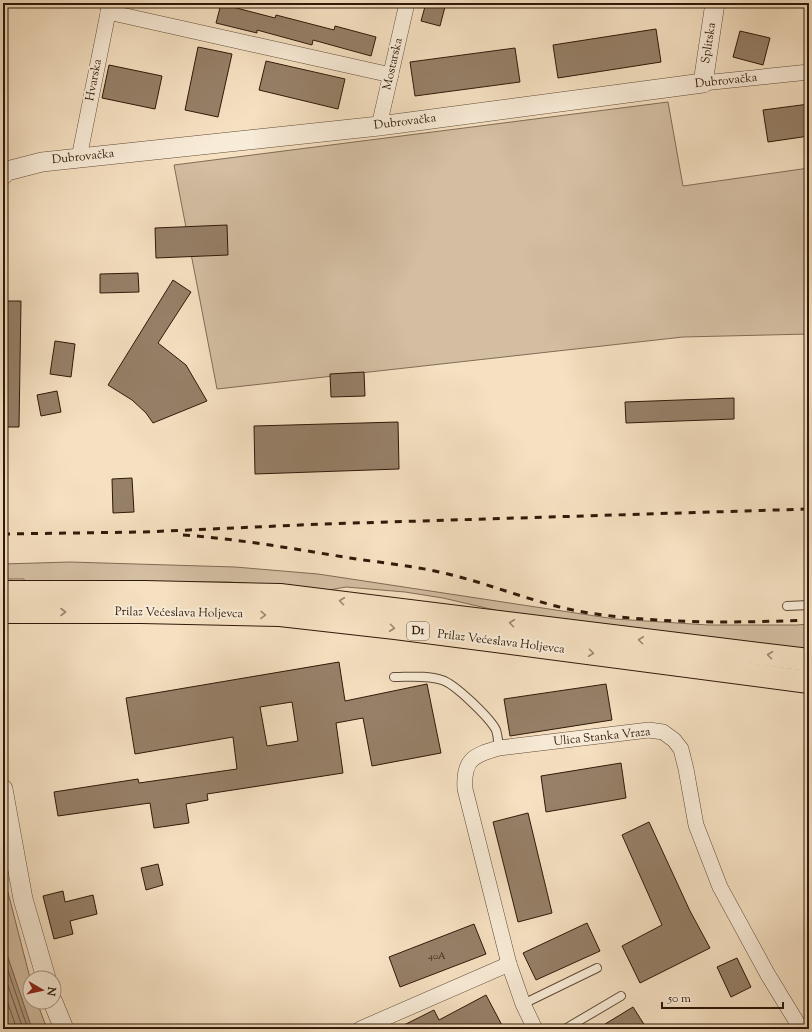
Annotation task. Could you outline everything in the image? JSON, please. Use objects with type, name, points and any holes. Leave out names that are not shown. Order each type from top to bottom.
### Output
[{"type":"highway","name":"D1","points":[[3,592],[17,605]]},
{"type":"highway","name":"Prilaz Većeslava Holjevca","points":[[17,605],[144,592],[287,596],[809,660]]},
{"type":"highway","name":"Prilaz Većeslava Holjevca","points":[[17,605],[141,612],[280,615],[395,628],[809,682]]},
{"type":"street","name":"Mostarska","points":[[379,126],[407,3]]},
{"type":"street","name":"Splitska","points":[[703,83],[715,3]]},
{"type":"street","points":[[109,7],[391,75]]},
{"type":"street","name":"Hvarska","points":[[79,158],[109,7]]},
{"type":"street","name":"Dubrovačka","points":[[3,175],[7,171],[42,162],[379,126],[703,83],[809,72]]},
{"type":"street","name":"Ulica Stanka Vraza","points":[[535,1029],[523,1004],[509,964],[465,789],[466,767],[471,759],[479,753],[499,748],[649,730],[663,732],[674,740],[681,749],[696,825],[720,887],[768,975],[801,1029]]},
{"type":"street","points":[[3,789],[23,899],[44,970]]},
{"type":"street","points":[[360,1029],[509,964]]},
{"type":"street","points":[[56,1010],[64,1029]]},
{"type":"lane","points":[[786,606],[809,605]]},
{"type":"lane","points":[[394,678],[427,676],[444,680],[454,687],[490,721],[496,730],[499,748]]},
{"type":"lane","points":[[523,1004],[597,968]]},
{"type":"lane","points":[[565,1029],[621,996]]},
{"type":"shaded area","points":[[668,102],[683,186],[809,168],[809,334],[683,337],[217,389],[174,165]]},
{"type":"shaded area","points":[[70,562],[235,567],[318,574],[615,619],[708,625],[809,624],[809,652],[499,611],[443,598],[405,592],[346,587],[329,590],[229,582],[25,582],[24,579],[3,579],[3,564]]},
{"type":"shaded area","points":[[3,873],[28,970],[22,970],[22,999],[3,943]]},
{"type":"shaded area","points":[[26,1010],[40,1010],[47,1029],[32,1029]]},
{"type":"water","points":[[3,943],[22,999],[22,1010],[26,1010],[32,1029],[3,1029]]},
{"type":"building","points":[[426,3],[446,3],[440,26],[421,21]]},
{"type":"building","points":[[221,4],[275,18],[276,15],[334,30],[335,26],[376,37],[371,56],[313,40],[312,45],[257,30],[257,33],[216,23]]},
{"type":"building","points":[[656,29],[661,62],[558,78],[553,45]]},
{"type":"building","points":[[740,31],[770,38],[763,65],[733,57]]},
{"type":"building","points":[[198,47],[232,54],[218,117],[185,110]]},
{"type":"building","points":[[515,48],[520,82],[415,96],[410,62]]},
{"type":"building","points":[[266,61],[345,79],[338,109],[259,90]]},
{"type":"building","points":[[109,65],[162,76],[155,109],[102,98]]},
{"type":"building","points":[[809,104],[809,136],[768,142],[763,110]]},
{"type":"building","points":[[227,225],[228,255],[156,258],[155,228]]},
{"type":"building","points":[[138,273],[139,292],[100,293],[100,274]]},
{"type":"building","points":[[173,280],[191,292],[158,343],[186,365],[207,401],[153,423],[146,413],[132,400],[108,385]]},
{"type":"building","points":[[3,301],[21,301],[19,427],[3,427]]},
{"type":"building","points":[[55,341],[75,344],[71,377],[50,374]]},
{"type":"building","points":[[364,372],[365,396],[331,397],[330,374]]},
{"type":"building","points":[[57,391],[61,412],[41,416],[37,395]]},
{"type":"building","points":[[734,398],[734,419],[626,423],[625,402]]},
{"type":"building","points":[[398,422],[399,469],[255,474],[254,426]]},
{"type":"building","points":[[132,478],[134,512],[113,513],[112,479]]},
{"type":"building","points":[[339,662],[345,701],[427,684],[441,753],[372,766],[363,718],[336,723],[343,773],[207,794],[208,800],[186,804],[189,823],[154,828],[150,803],[58,816],[54,792],[138,779],[139,783],[237,769],[233,737],[135,754],[126,698]],"holes":[[[292,702],[298,741],[267,746],[260,707]]]},
{"type":"building","points":[[606,684],[612,720],[510,736],[504,699]]},
{"type":"building","points":[[621,763],[626,798],[546,812],[541,776]]},
{"type":"building","points":[[528,813],[552,913],[518,922],[493,822]]},
{"type":"building","points":[[649,822],[690,911],[710,948],[640,983],[622,946],[662,925],[622,835]]},
{"type":"building","points":[[158,864],[163,885],[146,890],[141,868]]},
{"type":"building","points":[[63,891],[65,902],[93,895],[97,914],[70,921],[73,934],[54,939],[43,896]]},
{"type":"building","points":[[587,923],[600,951],[536,980],[523,953]]},
{"type":"building","points":[[474,924],[486,954],[400,987],[389,957]]},
{"type":"building","points":[[737,958],[751,987],[731,997],[717,967]]},
{"type":"building","points":[[486,995],[504,1029],[396,1029],[434,1010],[439,1020]]},
{"type":"building","points":[[633,1007],[647,1029],[597,1029]]},
{"type":"railway","points":[[3,534],[143,532],[323,524],[809,509]]},
{"type":"railway","points":[[183,535],[246,542],[424,569],[465,578],[566,609],[611,616],[696,622],[809,620]]}]
